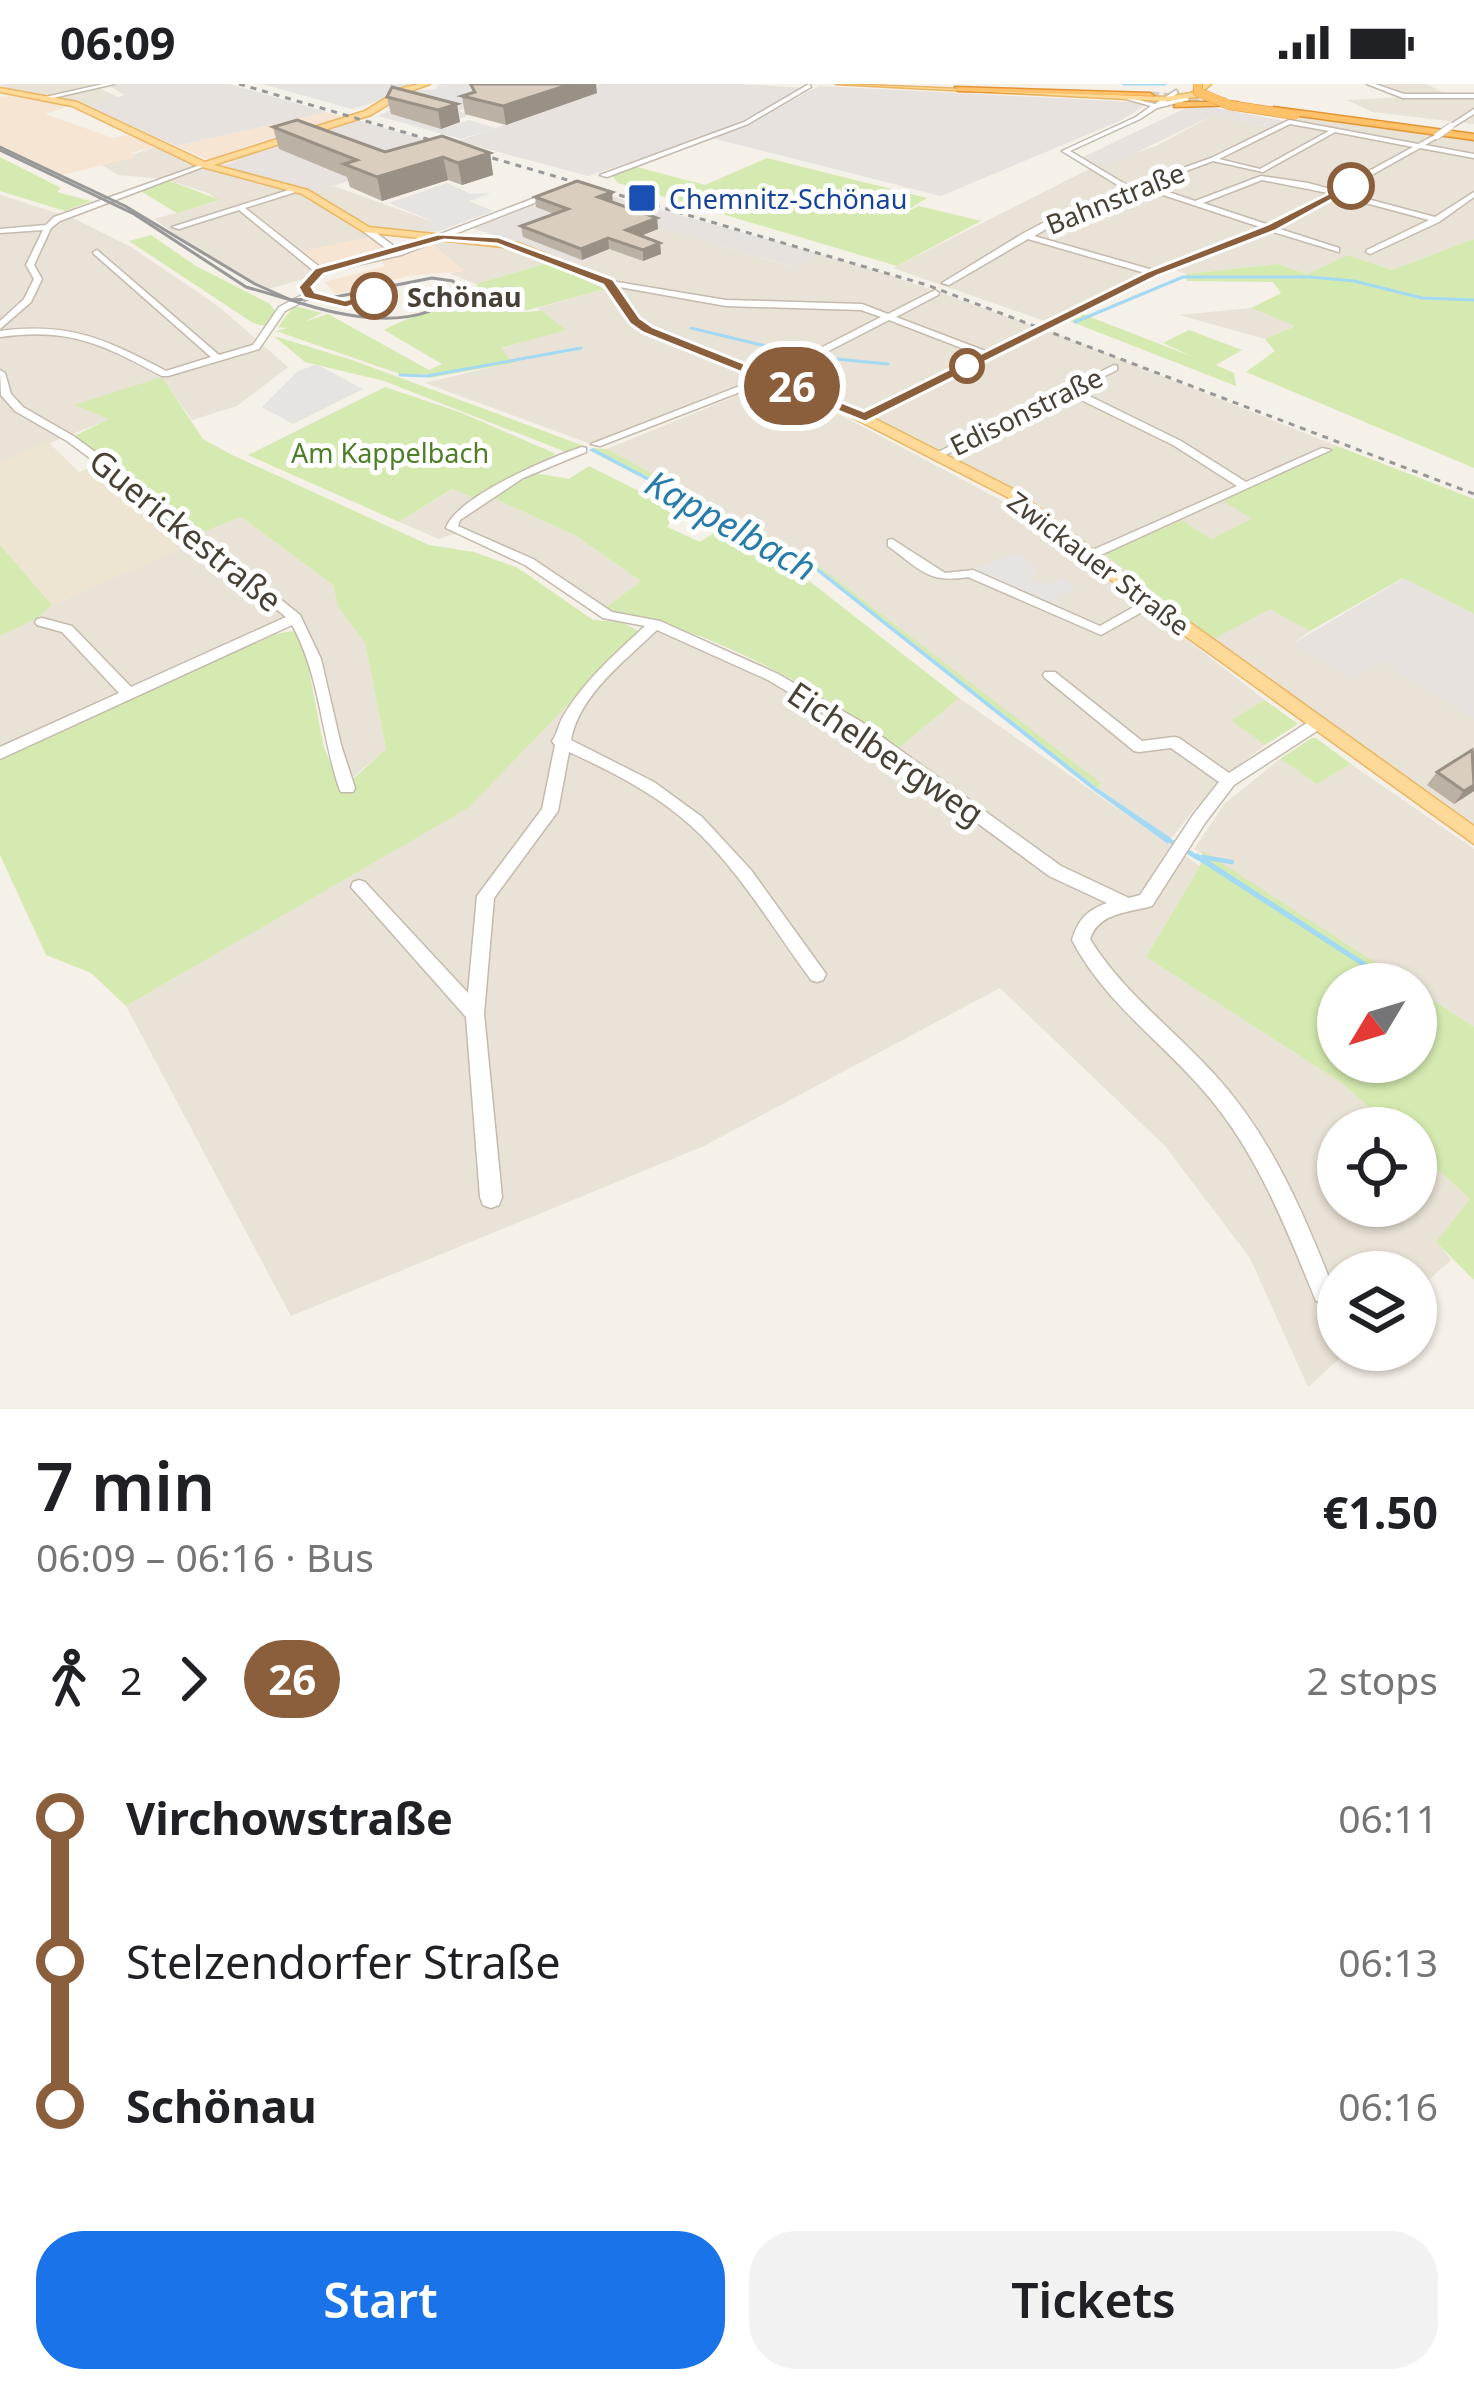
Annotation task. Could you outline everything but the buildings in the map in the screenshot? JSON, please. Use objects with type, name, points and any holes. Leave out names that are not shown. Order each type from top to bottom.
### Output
[{"type":"highway","points":[[955,88],[1152,100]]},
{"type":"highway","points":[[1185,94],[1202,91],[1231,102],[1435,132]]},
{"type":"highway","points":[[1185,94],[1435,132]]},
{"type":"highway","points":[[1185,94],[1292,118],[1474,133]]},
{"type":"highway","points":[[1185,94],[1435,132]]},
{"type":"main road","points":[[205,165],[275,139],[362,116],[425,84]]},
{"type":"main road","points":[[839,84],[1128,98],[1185,94]]},
{"type":"main road","points":[[897,84],[1152,100],[1185,94]]},
{"type":"main road","points":[[1185,94],[1187,84]]},
{"type":"main road","points":[[3,93],[74,104],[205,165],[298,190],[367,230],[499,241],[608,282]]},
{"type":"main road","name":"Zwickauer Straße","points":[[608,282],[635,321],[648,330],[865,417],[1033,507],[1150,604],[1474,835]]},
{"type":"street","points":[[44,98],[111,84]]},
{"type":"street","points":[[1370,84],[1403,96],[1474,96]]},
{"type":"street","points":[[604,175],[746,123],[808,86]]},
{"type":"street","points":[[1076,159],[1077,154],[1185,94]]},
{"type":"street","points":[[1128,98],[1152,100]]},
{"type":"street","points":[[1126,188],[1065,152],[1152,100]]},
{"type":"street","points":[[865,417],[1153,274],[1270,228],[1339,193],[1474,112]]},
{"type":"street","points":[[1292,118],[1332,131],[1474,156]]},
{"type":"street","name":"Bahnstraße","points":[[946,283],[1025,236],[1126,188],[1214,159],[1292,118]]},
{"type":"street","points":[[1454,125],[1474,133]]},
{"type":"street","points":[[1196,203],[1261,175],[1332,131]]},
{"type":"street","points":[[1214,159],[1436,220]]},
{"type":"street","points":[[0,231],[48,226],[205,165]]},
{"type":"street","points":[[1141,185],[1336,250]]},
{"type":"street","points":[[0,330],[48,327],[76,332],[165,374],[256,347],[266,339],[282,309],[309,295],[307,282],[319,271],[398,253],[572,187]]},
{"type":"street","points":[[176,227],[246,211],[298,190]]},
{"type":"street","points":[[1370,252],[1436,220],[1474,194]]},
{"type":"street","points":[[246,211],[319,271]]},
{"type":"street","points":[[0,330],[36,288],[38,279],[30,265],[48,226]]},
{"type":"street","points":[[367,230],[398,253]]},
{"type":"street","points":[[1025,236],[1153,274]]},
{"type":"street","points":[[97,252],[217,358]]},
{"type":"street","points":[[608,282],[726,304],[855,306],[893,316],[988,355]]},
{"type":"street","points":[[596,444],[771,377],[935,293]]},
{"type":"street","name":"Edisonstraße","points":[[937,454],[1114,368]]},
{"type":"street","name":"Guerickestraße","points":[[0,374],[3,396],[122,477],[296,618],[316,661],[327,728],[347,788]]},
{"type":"street","points":[[1068,390],[1177,443],[1244,484]]},
{"type":"street","name":"Eichelbergweg","points":[[583,449],[519,476],[451,524],[458,534],[529,562],[608,615],[655,624],[734,657],[856,725],[1055,871],[1130,906]]},
{"type":"street","points":[[1092,555],[1326,450]]},
{"type":"street","points":[[892,543],[944,577],[969,573],[1101,631],[1150,604]]},
{"type":"street","points":[[0,753],[296,618]]},
{"type":"street","points":[[42,622],[67,629],[130,695]]},
{"type":"street","points":[[491,1197],[475,1014],[486,896],[550,811],[559,741],[567,721],[601,675],[655,624]]},
{"type":"street","points":[[1050,675],[1139,747],[1174,742],[1229,781]]},
{"type":"street","points":[[1316,725],[1229,781],[1146,901],[1096,914],[1086,921],[1081,940],[1110,983],[1213,1088],[1266,1165],[1317,1275]]},
{"type":"street","points":[[559,741],[606,762],[695,819],[727,852],[818,974]]},
{"type":"street","points":[[359,887],[475,1014]]},
{"type":"shaded area","points":[[0,84],[90,84],[120,98],[88,106],[15,93]]},
{"type":"shaded area","points":[[229,84],[327,112],[176,146],[88,106],[125,95],[110,86]]},
{"type":"shaded area","points":[[262,84],[410,85],[386,99],[352,109]]},
{"type":"shaded area","points":[[439,84],[555,84],[458,111],[470,115],[455,120],[410,108],[390,114],[441,129],[469,120],[496,128],[461,139],[378,116],[404,103],[412,91],[436,89]]},
{"type":"shaded area","points":[[563,84],[804,88],[719,133],[588,176],[458,141],[595,94]]},
{"type":"shaded area","points":[[1372,84],[1426,84],[1447,94],[1474,95],[1474,124],[1372,112],[1347,100],[1404,97]]},
{"type":"shaded area","points":[[819,86],[1145,105],[1122,120],[941,196],[711,138]]},
{"type":"shaded area","points":[[0,97],[68,106],[45,114],[113,138],[129,135],[155,147],[131,153],[136,157],[62,175],[0,145]]},
{"type":"shaded area","points":[[1212,107],[1289,122],[1276,129],[1214,115],[1110,165],[1093,167],[1083,157],[1186,108]]},
{"type":"shaded area","points":[[327,112],[346,118],[211,161],[176,146]]},
{"type":"shaded area","points":[[1214,115],[1275,129],[1289,122],[1289,116],[1474,140],[1474,239],[1392,270],[1348,255],[1307,274],[1278,264],[1186,274],[1165,267],[1050,323],[893,268],[1093,167],[1156,146]]},
{"type":"shaded area","points":[[356,120],[459,149],[315,191],[223,166],[275,143]]},
{"type":"shaded area","points":[[155,147],[208,169],[303,192],[334,186],[447,227],[424,235],[369,230],[372,236],[347,243],[304,279],[268,289],[224,267],[154,219],[219,201],[164,179],[118,175],[102,165]]},
{"type":"shaded area","points":[[447,183],[471,194],[491,193],[469,201],[493,211],[437,232],[419,226],[432,221],[389,203]]},
{"type":"shaded area","points":[[574,190],[590,190],[820,254],[796,268],[662,228],[577,264],[470,227]]},
{"type":"shaded area","points":[[0,195],[75,219],[131,247],[218,306],[288,367],[237,406],[192,420],[162,378],[76,405],[110,419],[0,463]]},
{"type":"shaded area","points":[[662,228],[795,268],[820,254],[890,275],[1057,334],[1337,446],[1222,499],[1253,519],[1211,539],[1181,520],[1270,608],[1310,631],[1295,642],[1381,660],[1474,719],[1474,833],[1319,726],[1037,509],[826,396],[637,321],[615,284],[572,266]]},
{"type":"shaded area","points":[[372,236],[390,250],[319,269],[299,252]]},
{"type":"shaded area","points":[[445,240],[496,245],[548,263],[476,284],[449,273],[463,271],[432,244]]},
{"type":"shaded area","points":[[432,244],[465,271],[409,276],[336,294],[324,282],[385,266],[381,261]]},
{"type":"shaded area","points":[[605,289],[637,331],[759,378],[591,444],[425,383],[512,362],[500,349],[564,329],[538,308]]},
{"type":"shaded area","points":[[1251,308],[1296,325],[1265,339],[1179,315]]},
{"type":"shaded area","points":[[316,364],[363,389],[293,424],[262,407],[297,372]]},
{"type":"shaded area","points":[[765,384],[818,403],[1018,509],[1265,700],[1232,720],[1265,745],[1217,782],[1171,838],[1097,788],[1102,785],[806,556],[607,449]]},
{"type":"shaded area","points":[[47,441],[79,472],[95,466],[189,545],[52,605],[0,545],[0,463]]},
{"type":"shaded area","points":[[453,489],[479,500],[494,498],[576,536],[641,581],[604,609],[530,559],[461,532],[439,539],[399,522]]},
{"type":"shaded area","points":[[241,517],[333,585],[338,607],[365,643],[386,749],[351,779],[338,759],[328,692],[312,637],[297,618],[221,658],[0,749],[0,636],[36,619],[52,605]]},
{"type":"shaded area","points":[[1019,553],[1039,572],[1031,578],[1044,585],[1064,578],[1076,589],[1055,596],[1061,602],[1054,608],[972,569]]},
{"type":"shaded area","points":[[1404,578],[1474,614],[1474,719],[1381,661],[1351,680],[1294,643]]},
{"type":"shaded area","points":[[652,618],[775,670],[899,748],[959,698],[1200,866],[1146,957],[1317,1067],[1317,1083],[1342,1083],[1369,1107],[1317,1107],[1317,1227],[1437,1227],[1437,1169],[1470,1199],[1437,1242],[1451,1260],[1437,1272],[1437,1251],[1317,1251],[1317,1371],[1326,1371],[1308,1387],[1250,1258],[1165,1146],[1000,988],[704,1146],[291,1316],[126,1006],[467,808]]},
{"type":"shaded area","points":[[1280,759],[1317,784],[1351,764],[1474,849],[1474,1027],[1437,1003],[1437,963],[1375,963],[1194,849],[1225,803]]},
{"type":"green space","points":[[0,157],[61,188],[57,192],[91,201],[65,211],[0,191]]},
{"type":"green space","points":[[767,158],[927,198],[896,217],[919,206],[981,221],[897,266],[618,183],[611,174],[633,166],[705,185]]},
{"type":"green space","points":[[167,180],[220,200],[177,213],[137,189]]},
{"type":"green space","points":[[151,235],[196,266],[270,304],[275,311],[268,327],[253,323],[129,241]]},
{"type":"green space","points":[[1474,239],[1474,468],[1246,372],[1275,351],[1265,339],[1295,326],[1251,308],[1281,293],[1273,282],[1187,281],[1186,274],[1278,264],[1307,274],[1348,255],[1392,270]]},
{"type":"green space","points":[[548,263],[605,289],[528,310],[486,306],[476,284]]},
{"type":"green space","points":[[294,306],[322,313],[304,322],[328,314],[429,370],[442,364],[384,330],[422,314],[458,307],[541,310],[566,330],[501,348],[513,363],[429,378],[432,374],[400,374],[276,331],[287,328],[278,327]]},
{"type":"green space","points":[[1080,313],[1193,357],[1163,343],[1189,330],[1242,350],[1216,365],[1234,373],[1236,386],[1067,320]]},
{"type":"green space","points":[[274,336],[584,446],[566,452],[384,381],[305,362]]},
{"type":"green space","points":[[162,377],[203,439],[232,455],[429,545],[474,552],[518,568],[593,620],[621,622],[639,631],[468,808],[126,1006],[91,973],[46,955],[0,855],[0,759],[276,634],[292,631],[303,639],[324,748],[342,789],[386,749],[365,643],[338,607],[333,585],[241,517],[198,534],[74,436],[109,419],[74,405]]},
{"type":"green space","name":"Am Kappelbach","points":[[385,387],[462,413],[556,454],[520,471],[479,500],[452,489],[399,522],[248,455]]},
{"type":"green space","points":[[1337,446],[1474,499],[1474,614],[1403,578],[1310,631],[1270,609],[1214,639],[1105,554],[1182,520],[1211,539],[1252,519],[1220,499]]},
{"type":"green space","points":[[593,448],[607,449],[806,556],[1102,784],[1097,788],[812,563]]},
{"type":"green space","points":[[589,466],[677,510],[667,527],[700,542],[720,529],[790,566],[959,698],[899,748],[831,702],[759,662],[683,630],[604,609],[641,581],[576,536],[494,498],[534,473],[569,479]]},
{"type":"green space","points":[[0,545],[52,605],[36,619],[0,636]]},
{"type":"green space","points":[[1265,700],[1298,724],[1265,745],[1231,720]]},
{"type":"green space","points":[[1312,738],[1351,764],[1317,784],[1280,759]]},
{"type":"green space","points":[[1203,851],[1376,963],[1317,963],[1317,1067],[1146,957],[1200,866]]},
{"type":"green space","points":[[1437,1003],[1474,1027],[1474,1280],[1436,1242],[1470,1199],[1437,1169],[1437,1107],[1369,1107],[1342,1083],[1437,1083]]},
{"type":"water","points":[[589,450],[812,563],[1097,788],[1171,838],[1168,844],[810,566]]},
{"type":"water","points":[[1197,853],[1367,963],[1357,963],[1193,857]]},
{"type":"waterway","points":[[1124,84],[1165,84]]},
{"type":"waterway","points":[[1075,322],[1183,277],[1310,277],[1354,281],[1422,298],[1474,300]]},
{"type":"waterway","points":[[691,328],[803,355]]},
{"type":"waterway","points":[[400,375],[427,376],[581,348]]},
{"type":"waterway","points":[[825,358],[888,364]]},
{"type":"waterway","name":"Kappelbach","points":[[1167,839],[1198,858]]},
{"type":"waterway","points":[[1202,857],[1232,862]]},
{"type":"tunnel","points":[[1150,96],[1227,102]]},
{"type":"tram line","points":[[0,147],[125,206],[255,284],[291,300]]},
{"type":"tram line","points":[[0,150],[134,214],[246,287],[291,300]]},
{"type":"tram line","points":[[432,278],[453,281],[460,292],[443,305],[401,317],[355,316],[291,300],[330,298],[432,278]]},
{"type":"railway","points":[[239,84],[927,285],[1474,494]]},
{"type":"bus line","name":"26","points":[[374,296],[346,304],[309,295],[305,287],[319,271],[398,253],[442,236],[499,241],[608,282],[635,321],[648,330],[865,417],[1153,274],[1270,228],[1351,186]]},
{"type":"place","name":"Chemnitz-Schönau","points":[[642,198]]},
{"type":"place","name":"Schönau","points":[[374,296]]}]
